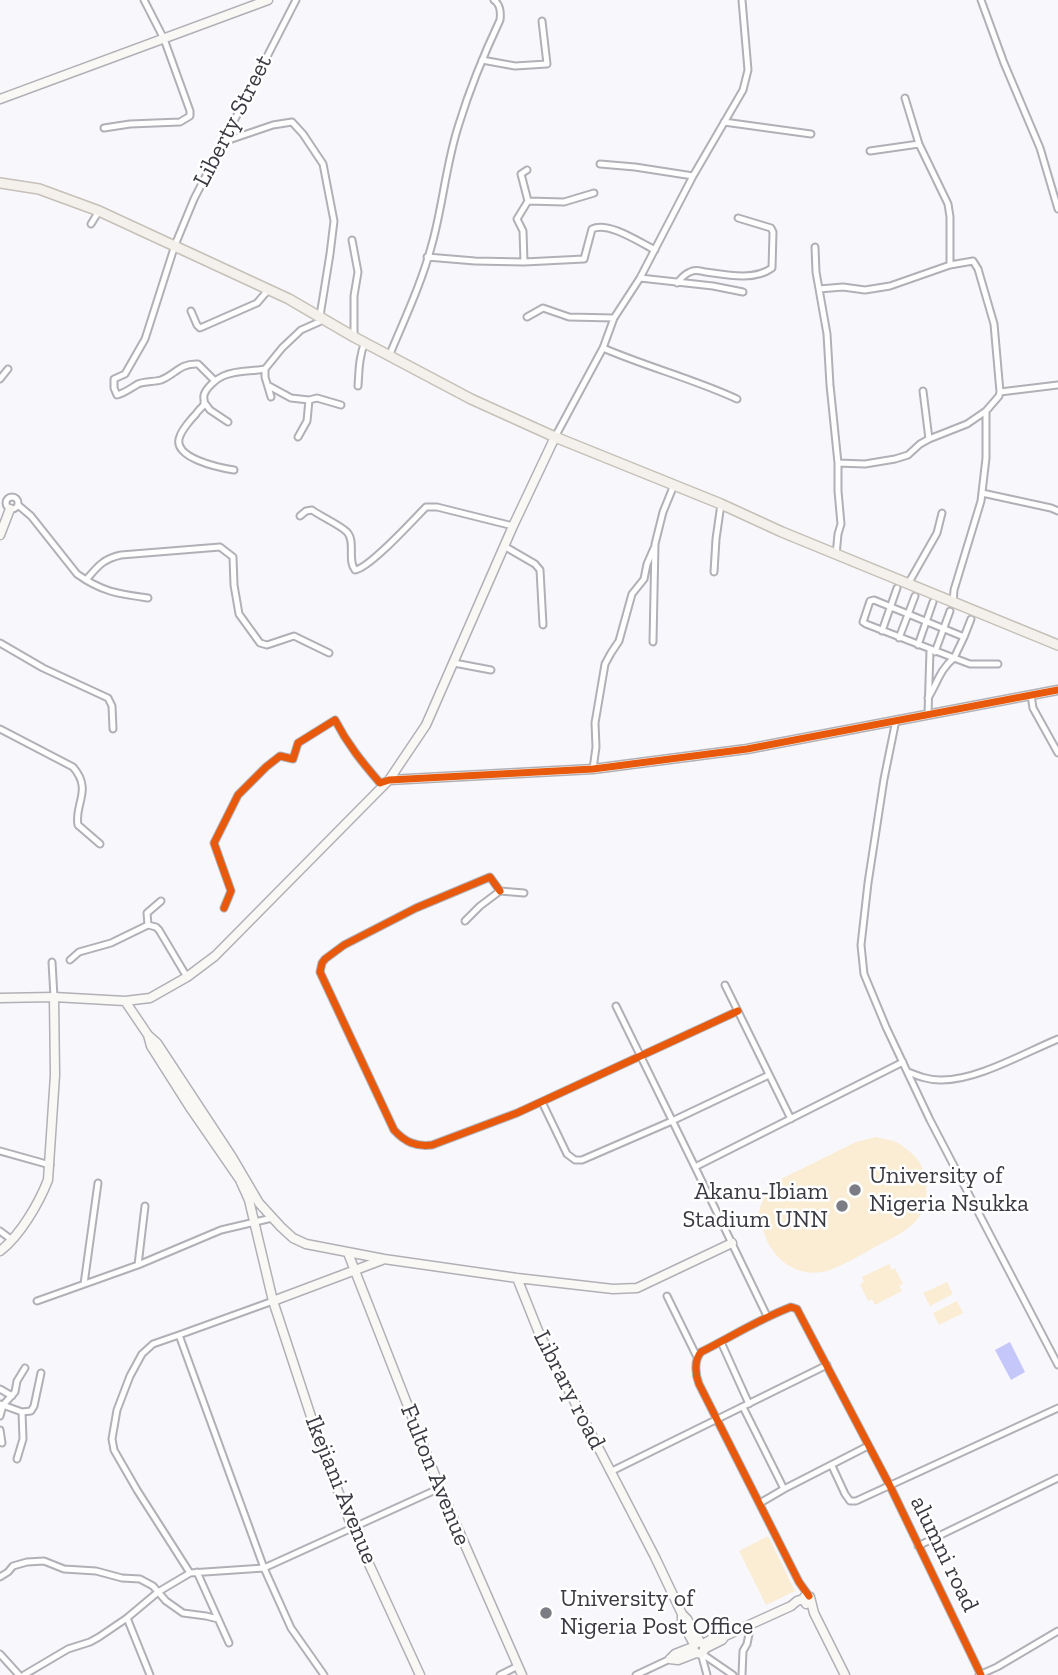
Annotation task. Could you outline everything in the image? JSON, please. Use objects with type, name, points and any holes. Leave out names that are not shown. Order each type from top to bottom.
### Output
[{"type":"main road","points":[[0,183],[38,189],[99,211],[269,289],[471,399],[908,584],[951,607],[1058,645]]},
{"type":"street","points":[[104,128],[180,122],[190,116],[164,39],[144,0]]},
{"type":"street","points":[[0,99],[268,0]]},
{"type":"street","name":"Liberty Street","points":[[215,381],[198,364],[191,363],[163,379],[140,384],[117,395],[114,379],[125,374],[145,339],[175,245],[194,199],[296,0]]},
{"type":"street","points":[[390,354],[432,245],[458,125],[500,20],[499,6],[494,0]]},
{"type":"street","points":[[0,998],[125,1001],[150,998],[187,977],[215,956],[389,780],[426,725],[513,526],[555,436],[603,348],[614,318],[640,278],[693,176],[743,90],[748,70],[742,0]]},
{"type":"street","points":[[981,0],[1040,148],[1055,191],[1058,209]]},
{"type":"street","points":[[482,60],[515,66],[547,64],[542,21]]},
{"type":"street","points":[[905,98],[919,144],[948,204],[950,265]]},
{"type":"street","points":[[223,142],[273,125],[292,122],[323,164],[334,221],[317,323],[301,330],[262,369],[246,369],[215,381],[205,393],[203,407],[193,416],[178,440],[184,451],[201,463],[234,470]]},
{"type":"street","points":[[724,122],[811,134]]},
{"type":"street","points":[[870,151],[919,144]]},
{"type":"street","points":[[600,164],[635,166],[693,176]]},
{"type":"street","points":[[524,262],[523,231],[517,219],[528,201],[521,174],[527,170]]},
{"type":"street","points":[[528,201],[565,202],[594,193]]},
{"type":"street","points":[[91,224],[99,211]]},
{"type":"street","points":[[677,283],[685,274],[694,270],[748,276],[772,268],[771,228],[738,219]]},
{"type":"street","points":[[427,257],[524,262],[584,258],[592,229],[597,227],[612,229],[655,250]]},
{"type":"street","points":[[352,240],[358,272],[354,296],[354,337]]},
{"type":"street","points":[[815,247],[816,272],[827,334],[838,463],[841,524],[836,555]]},
{"type":"street","points":[[819,289],[843,287],[865,290],[890,286],[950,265],[973,261],[978,269],[994,324],[1000,392],[986,411],[967,424],[920,444],[908,455],[864,464],[838,463]]},
{"type":"street","points":[[640,278],[743,292]]},
{"type":"street","points":[[191,311],[200,328],[257,303],[269,289]]},
{"type":"street","points":[[527,317],[543,308],[569,317],[614,318]]},
{"type":"street","points":[[358,386],[365,342]]},
{"type":"street","points":[[603,348],[636,363],[696,382],[737,399]]},
{"type":"street","points":[[0,379],[8,369]]},
{"type":"street","points":[[262,369],[271,397]]},
{"type":"street","points":[[1000,392],[1058,385]]},
{"type":"street","points":[[269,386],[291,398],[317,398],[341,405]]},
{"type":"street","points":[[923,391],[929,439]]},
{"type":"street","points":[[299,437],[307,421],[309,400]]},
{"type":"street","points":[[204,402],[210,410],[228,422]]},
{"type":"street","points":[[928,714],[932,651],[951,607],[982,494],[986,458],[986,411]]},
{"type":"street","points":[[653,642],[654,548],[658,526],[674,485]]},
{"type":"street","points":[[982,494],[1058,511]]},
{"type":"street","points":[[0,536],[14,507],[16,499],[11,497],[3,499],[6,505],[14,507],[31,516],[77,574],[108,591],[148,598]]},
{"type":"street","points":[[715,572],[721,504]]},
{"type":"street","points":[[300,516],[312,510],[346,532],[351,541],[352,566],[355,570],[360,570],[426,507],[437,507],[513,526]]},
{"type":"street","points":[[908,584],[937,533],[942,513]]},
{"type":"street","points":[[505,546],[535,564],[540,570],[543,625]]},
{"type":"street","points":[[86,580],[99,564],[108,558],[220,547],[233,557],[239,614],[254,638],[267,645],[294,636],[329,653]]},
{"type":"street","points":[[593,769],[595,723],[605,664],[619,641],[632,594],[644,579],[654,548]]},
{"type":"street","points":[[882,631],[897,589]]},
{"type":"street","points":[[899,638],[915,596]]},
{"type":"street","points":[[964,638],[872,600],[863,619],[866,624],[882,631],[970,664],[998,664]]},
{"type":"street","points":[[918,645],[933,602]]},
{"type":"street","points":[[928,698],[941,672],[954,658],[971,619]]},
{"type":"street","points":[[0,643],[43,668],[108,698],[112,706],[113,729]]},
{"type":"street","points":[[454,663],[491,670]]},
{"type":"street","points":[[224,908],[231,891],[214,844],[238,795],[280,756],[293,759],[298,743],[335,720],[346,741],[380,783],[389,780],[593,769],[747,749],[1058,690]]},
{"type":"street","points":[[1031,695],[1033,708],[1058,754]]},
{"type":"street","points":[[896,720],[887,757],[861,945],[864,974],[886,1027],[955,1172],[1058,1365]]},
{"type":"street","points":[[0,729],[77,771],[83,797],[76,821],[100,844]]},
{"type":"street","points":[[500,891],[490,877],[416,908],[344,945],[324,959],[320,968],[394,1130],[405,1141],[419,1146],[432,1145],[473,1131],[738,1011]]},
{"type":"street","points":[[465,921],[500,891],[524,893]]},
{"type":"street","points":[[148,925],[147,913],[161,901]]},
{"type":"street","points":[[70,960],[79,952],[111,943],[148,925],[159,930],[187,977]]},
{"type":"street","points":[[0,1251],[12,1240],[42,1195],[48,1180],[55,1075],[52,962]]},
{"type":"street","points":[[725,985],[791,1119]]},
{"type":"street","points":[[125,1001],[148,1035],[157,1043],[255,1197],[287,1234],[300,1241],[384,1259],[613,1289],[637,1288],[732,1244]]},
{"type":"street","points":[[616,1006],[767,1316],[701,1352],[697,1357]]},
{"type":"street","name":"Ikejiani Avenue","points":[[148,1035],[151,1046],[240,1180],[249,1200],[273,1301],[323,1450],[352,1527],[420,1675]]},
{"type":"street","points":[[908,1072],[938,1080],[969,1076],[1058,1039]]},
{"type":"street","points":[[695,1167],[903,1062]]},
{"type":"street","points":[[542,1102],[567,1154],[575,1160],[596,1155],[769,1075]]},
{"type":"street","points":[[0,1151],[50,1164]]},
{"type":"street","points":[[84,1284],[98,1183]]},
{"type":"street","points":[[138,1265],[145,1206]]},
{"type":"street","points":[[37,1301],[138,1265],[221,1230],[272,1218]]},
{"type":"street","points":[[0,1231],[12,1240]]},
{"type":"street","name":"Fulton Avenue","points":[[348,1253],[440,1488],[520,1671]]},
{"type":"street","points":[[229,1643],[212,1603],[136,1490],[114,1450],[112,1439],[117,1409],[130,1376],[142,1354],[153,1344],[384,1259]]},
{"type":"street","name":"Library road","points":[[517,1278],[539,1333],[610,1472],[827,1365]]},
{"type":"street","points":[[667,1296],[697,1357],[696,1378],[799,1582],[810,1616],[839,1675]]},
{"type":"street","name":"alumni road","points":[[767,1316],[790,1307],[797,1309],[890,1486],[981,1675]]},
{"type":"street","points":[[180,1335],[264,1568],[291,1628],[324,1675]]},
{"type":"street","points":[[721,1342],[746,1406],[784,1489]]},
{"type":"street","points":[[0,1416],[2,1404],[12,1396],[24,1368]]},
{"type":"street","points":[[2,1404],[22,1412],[31,1411],[41,1373]]},
{"type":"street","points":[[0,1389],[12,1396]]},
{"type":"street","points":[[832,1465],[845,1494],[850,1501],[856,1501],[1058,1408]]},
{"type":"street","points":[[17,1459],[23,1439],[22,1412]]},
{"type":"street","points":[[0,1430],[2,1443]]},
{"type":"street","points":[[760,1503],[868,1446]]},
{"type":"street","points":[[610,1472],[655,1557],[682,1614],[682,1622],[699,1647],[733,1675]]},
{"type":"street","points":[[918,1546],[1058,1478]]},
{"type":"street","points":[[0,1654],[21,1675],[68,1649],[90,1642],[127,1618],[158,1592],[193,1572],[264,1568],[440,1488]]},
{"type":"street","points":[[0,1577],[13,1566],[44,1561],[64,1569],[96,1571],[122,1578],[140,1579],[153,1586],[166,1601],[183,1613],[218,1619]]},
{"type":"street","points":[[636,1675],[670,1658],[678,1660],[699,1647],[722,1640],[751,1623],[806,1600]]},
{"type":"street","points":[[806,1600],[845,1675]]},
{"type":"street","points":[[206,1616],[212,1603]]},
{"type":"street","points":[[127,1618],[149,1674]]},
{"type":"street","points":[[742,1675],[743,1651],[751,1623]]},
{"type":"street","points":[[981,1675],[1058,1631]]},
{"type":"street","points":[[699,1647],[707,1675]]},
{"type":"street","points":[[499,1675],[520,1671]]},
{"type":"shaded area","name":"Akanu-Ibiam Stadium UNN","points":[[876,1137],[899,1143],[920,1163],[927,1193],[919,1217],[901,1233],[830,1270],[808,1272],[789,1266],[774,1252],[760,1223],[759,1212],[767,1195],[783,1178],[856,1142]]},
{"type":"shaded area","points":[[889,1264],[892,1270],[895,1268],[903,1284],[899,1286],[902,1291],[875,1305],[872,1299],[868,1301],[860,1284],[864,1282],[862,1277]]},
{"type":"shaded area","points":[[947,1282],[953,1294],[930,1306],[923,1293]]},
{"type":"shaded area","points":[[957,1301],[963,1313],[939,1325],[933,1313]]},
{"type":"shaded area","points":[[768,1536],[795,1591],[766,1605],[739,1551]]},
{"type":"water","points":[[1010,1342],[1025,1372],[1011,1380],[995,1350]]},
{"type":"cycle path","points":[[224,908],[231,891],[214,843],[238,795],[280,756],[293,759],[298,743],[335,720],[380,783],[389,780],[593,769],[747,749],[1058,690]]},
{"type":"cycle path","points":[[500,891],[490,877],[416,908],[344,945],[322,963],[320,972],[394,1130],[407,1141],[432,1145],[517,1113],[738,1011]]},
{"type":"cycle path","points":[[809,1596],[799,1582],[699,1384],[696,1372],[696,1363],[701,1352],[791,1307],[797,1309],[890,1486],[981,1675]]},
{"type":"place","name":"University of Nigeria Nsukka","points":[[855,1190]]},
{"type":"place","name":"Akanu-Ibiam Stadium UNN","points":[[842,1206]]},
{"type":"place","name":"University of Nigeria Post Office","points":[[546,1613]]}]
